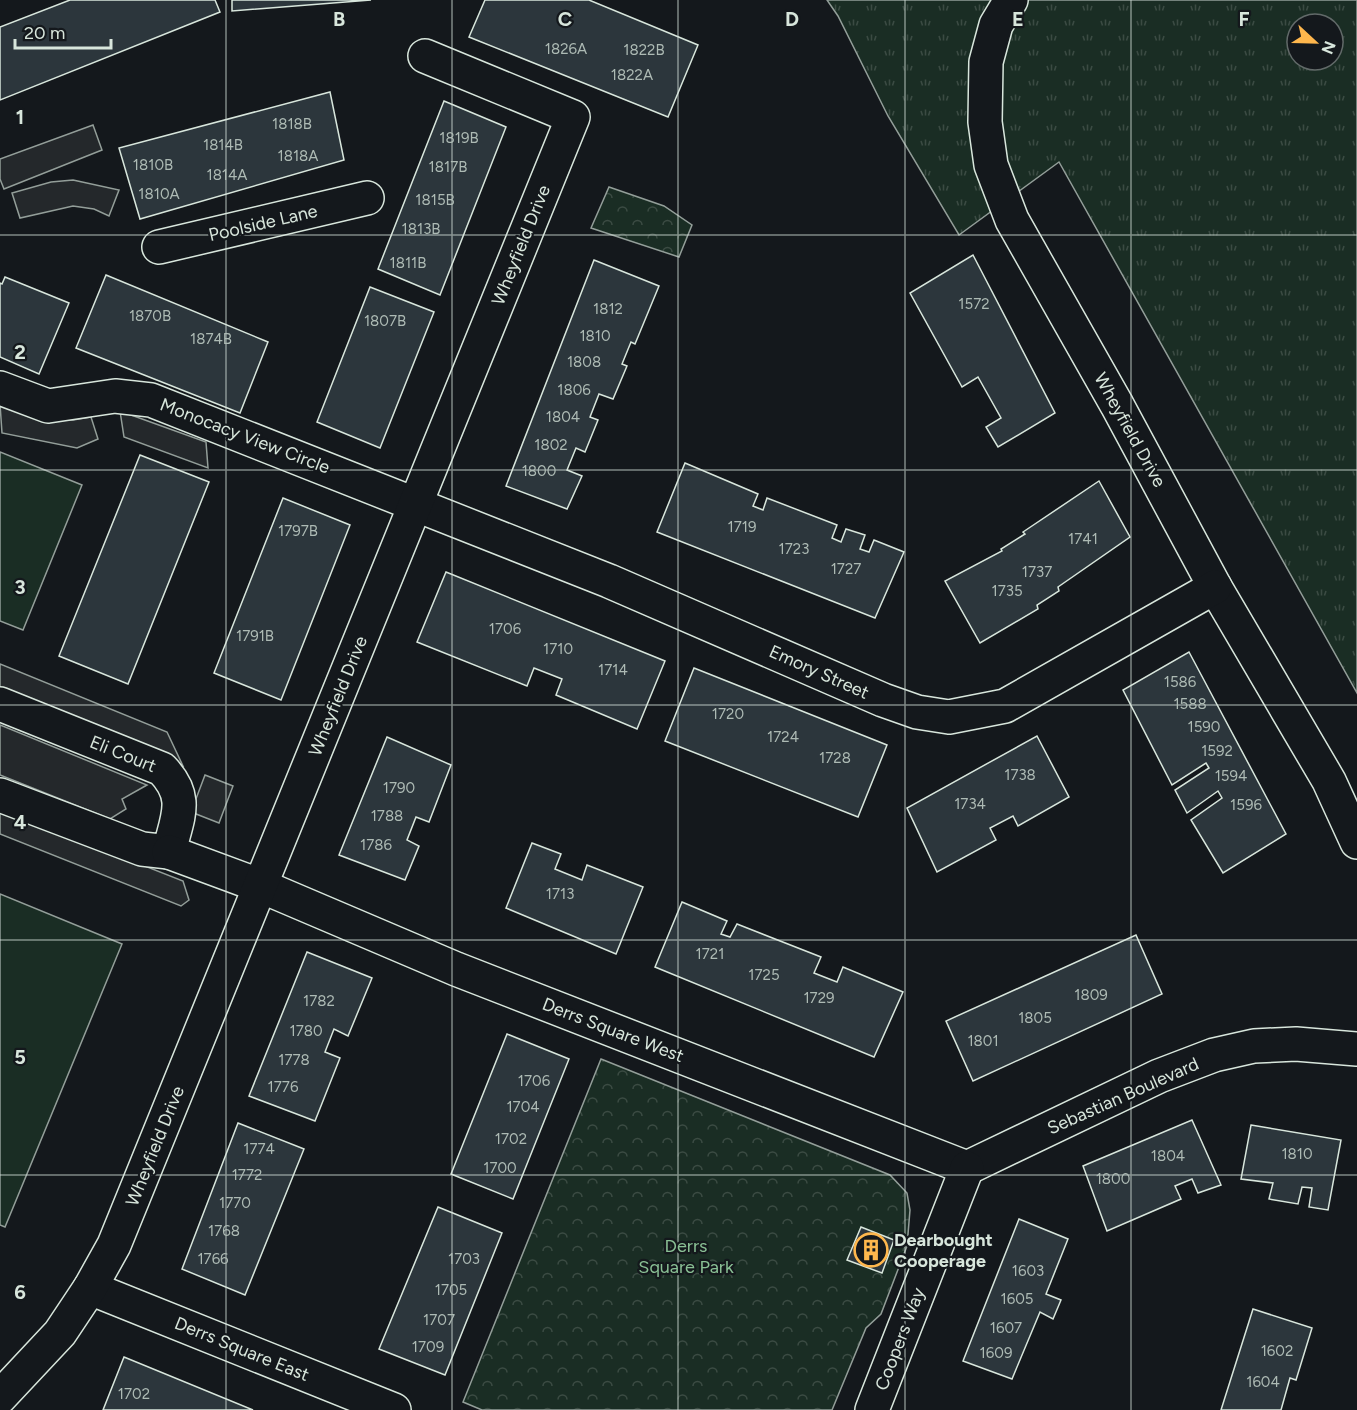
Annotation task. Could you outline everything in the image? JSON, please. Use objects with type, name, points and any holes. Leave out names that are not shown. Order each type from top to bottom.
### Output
[{"type":"street","name":"Wheyfield Drive","points":[[1011,0],[996,25],[986,62],[985,122],[991,165],[1012,220],[1117,405],[1215,587],[1329,781],[1357,842]]},
{"type":"street","name":"Wheyfield Drive","points":[[0,1397],[60,1333],[90,1288],[114,1245],[573,117],[425,56]]},
{"type":"street","name":"Poolside Lane","points":[[159,247],[368,198]]},
{"type":"street","name":"Monocacy View Circle","points":[[0,388],[48,406],[115,396],[151,399],[416,504]]},
{"type":"street","name":"Emory Street","points":[[416,504],[609,581],[883,700],[917,712],[950,717],[1005,706],[1215,587]]},
{"type":"street","name":"Eli Court","points":[[0,704],[162,770],[175,783],[181,799],[169,852]]},
{"type":"street","points":[[0,795],[142,849],[169,852],[261,886]]},
{"type":"street","name":"Derrs Square West","points":[[261,886],[456,969],[967,1168]]},
{"type":"street","name":"Sebastian Boulevard","points":[[967,1168],[1159,1076],[1214,1055],[1254,1046],[1296,1044],[1357,1049]]},
{"type":"street","name":"Coopers Way","points":[[872,1410],[967,1168]]},
{"type":"street","name":"Derrs Square East","points":[[90,1288],[394,1410]]},
{"type":"green space","points":[[827,0],[1357,0],[1357,693],[1059,162],[959,235],[888,116],[838,16]]},
{"type":"green space","points":[[609,187],[664,206],[692,225],[679,257],[591,228]]},
{"type":"green space","points":[[0,452],[82,485],[23,630],[0,621]]},
{"type":"green space","points":[[0,894],[122,944],[5,1227],[0,1225]]},
{"type":"green space","name":"Derrs Square Park","points":[[601,1059],[890,1175],[907,1193],[910,1210],[907,1246],[881,1314],[866,1328],[832,1410],[482,1410],[463,1402]]},
{"type":"shaded area","points":[[93,125],[102,150],[4,189],[0,179],[0,159]]},
{"type":"shaded area","points":[[73,180],[119,190],[109,216],[94,209],[73,206],[20,218],[12,193],[51,182]]},
{"type":"shaded area","points":[[0,404],[47,418],[73,420],[91,417],[98,439],[77,448],[2,433]]},
{"type":"shaded area","points":[[120,411],[206,442],[208,468],[124,437]]},
{"type":"shaded area","points":[[0,664],[167,732],[183,766],[0,691]]},
{"type":"shaded area","points":[[0,725],[147,785],[122,799],[126,809],[110,819],[0,775]]},
{"type":"shaded area","points":[[205,775],[233,786],[219,823],[191,812]]},
{"type":"shaded area","points":[[0,809],[183,881],[189,900],[181,906],[0,834]]},
{"type":"building","points":[[70,0],[215,0],[220,12],[0,100],[0,27]]},
{"type":"building","points":[[232,0],[371,0],[232,11]]},
{"type":"building","points":[[485,0],[589,0],[698,45],[668,117],[469,37]]},
{"type":"building","points":[[330,92],[344,160],[140,219],[119,148]]},
{"type":"building","points":[[444,101],[506,127],[440,295],[378,269]]},
{"type":"building","points":[[973,255],[1055,413],[998,447],[986,427],[1001,418],[978,377],[962,387],[910,293]]},
{"type":"building","points":[[594,260],[659,286],[635,344],[631,342],[622,364],[627,366],[613,399],[599,394],[590,417],[598,420],[585,452],[576,448],[567,470],[582,476],[567,509],[506,486]]},
{"type":"building","points":[[106,275],[268,342],[240,413],[76,348]]},
{"type":"building","points":[[5,277],[69,303],[39,374],[0,357],[0,283],[2,284]]},
{"type":"building","points":[[370,287],[434,312],[380,448],[317,422]]},
{"type":"building","points":[[140,455],[209,482],[128,684],[59,656]]},
{"type":"building","points":[[685,463],[758,494],[753,506],[763,510],[767,498],[837,525],[832,538],[841,542],[846,529],[865,535],[860,549],[869,552],[874,540],[904,552],[875,618],[657,532]]},
{"type":"building","points":[[1099,481],[1130,537],[1058,587],[1059,591],[1037,605],[1038,609],[980,643],[945,581],[1002,551],[1001,549],[1025,534],[1023,532]]},
{"type":"building","points":[[283,498],[350,525],[281,700],[214,673]]},
{"type":"building","points":[[446,572],[665,661],[637,729],[556,695],[562,679],[534,668],[527,686],[417,642]]},
{"type":"building","points":[[1189,652],[1286,834],[1223,873],[1191,820],[1222,798],[1218,791],[1187,813],[1175,790],[1209,768],[1206,763],[1172,785],[1123,690]]},
{"type":"building","points":[[694,668],[887,745],[858,817],[665,741]]},
{"type":"building","points":[[1037,736],[1069,797],[1018,826],[1013,816],[990,828],[996,840],[937,872],[907,808]]},
{"type":"building","points":[[387,737],[451,765],[429,822],[416,817],[407,840],[419,846],[405,880],[339,855]]},
{"type":"building","points":[[532,843],[561,854],[555,869],[582,880],[587,865],[643,887],[616,954],[506,908]]},
{"type":"building","points":[[682,902],[727,921],[721,934],[730,937],[737,924],[821,957],[814,973],[837,982],[843,967],[903,992],[874,1057],[655,967]]},
{"type":"building","points":[[1136,935],[1162,994],[973,1081],[946,1021]]},
{"type":"building","points":[[307,952],[372,978],[348,1036],[334,1029],[325,1052],[340,1058],[315,1121],[249,1096]]},
{"type":"building","points":[[507,1034],[569,1059],[513,1199],[451,1174]]},
{"type":"building","points":[[1192,1120],[1221,1185],[1198,1193],[1192,1179],[1175,1186],[1181,1199],[1107,1231],[1083,1166]]},
{"type":"building","points":[[238,1123],[304,1149],[245,1295],[182,1269]]},
{"type":"building","points":[[1251,1125],[1341,1140],[1328,1210],[1309,1207],[1312,1188],[1302,1187],[1298,1204],[1269,1199],[1273,1183],[1241,1179]]},
{"type":"building","points":[[438,1207],[502,1233],[445,1375],[379,1349]]},
{"type":"building","points":[[1019,1219],[1068,1239],[1046,1294],[1061,1300],[1053,1319],[1040,1312],[1012,1379],[963,1361]]},
{"type":"building","name":"Dearbought Cooperage","points":[[861,1227],[894,1240],[882,1273],[847,1260]]},
{"type":"building","points":[[1253,1309],[1312,1328],[1296,1380],[1290,1378],[1281,1410],[1221,1410]]},
{"type":"building","points":[[124,1357],[253,1410],[103,1410]]},
{"type":"place","name":"Dearbought Cooperage","points":[[871,1250]]}]
